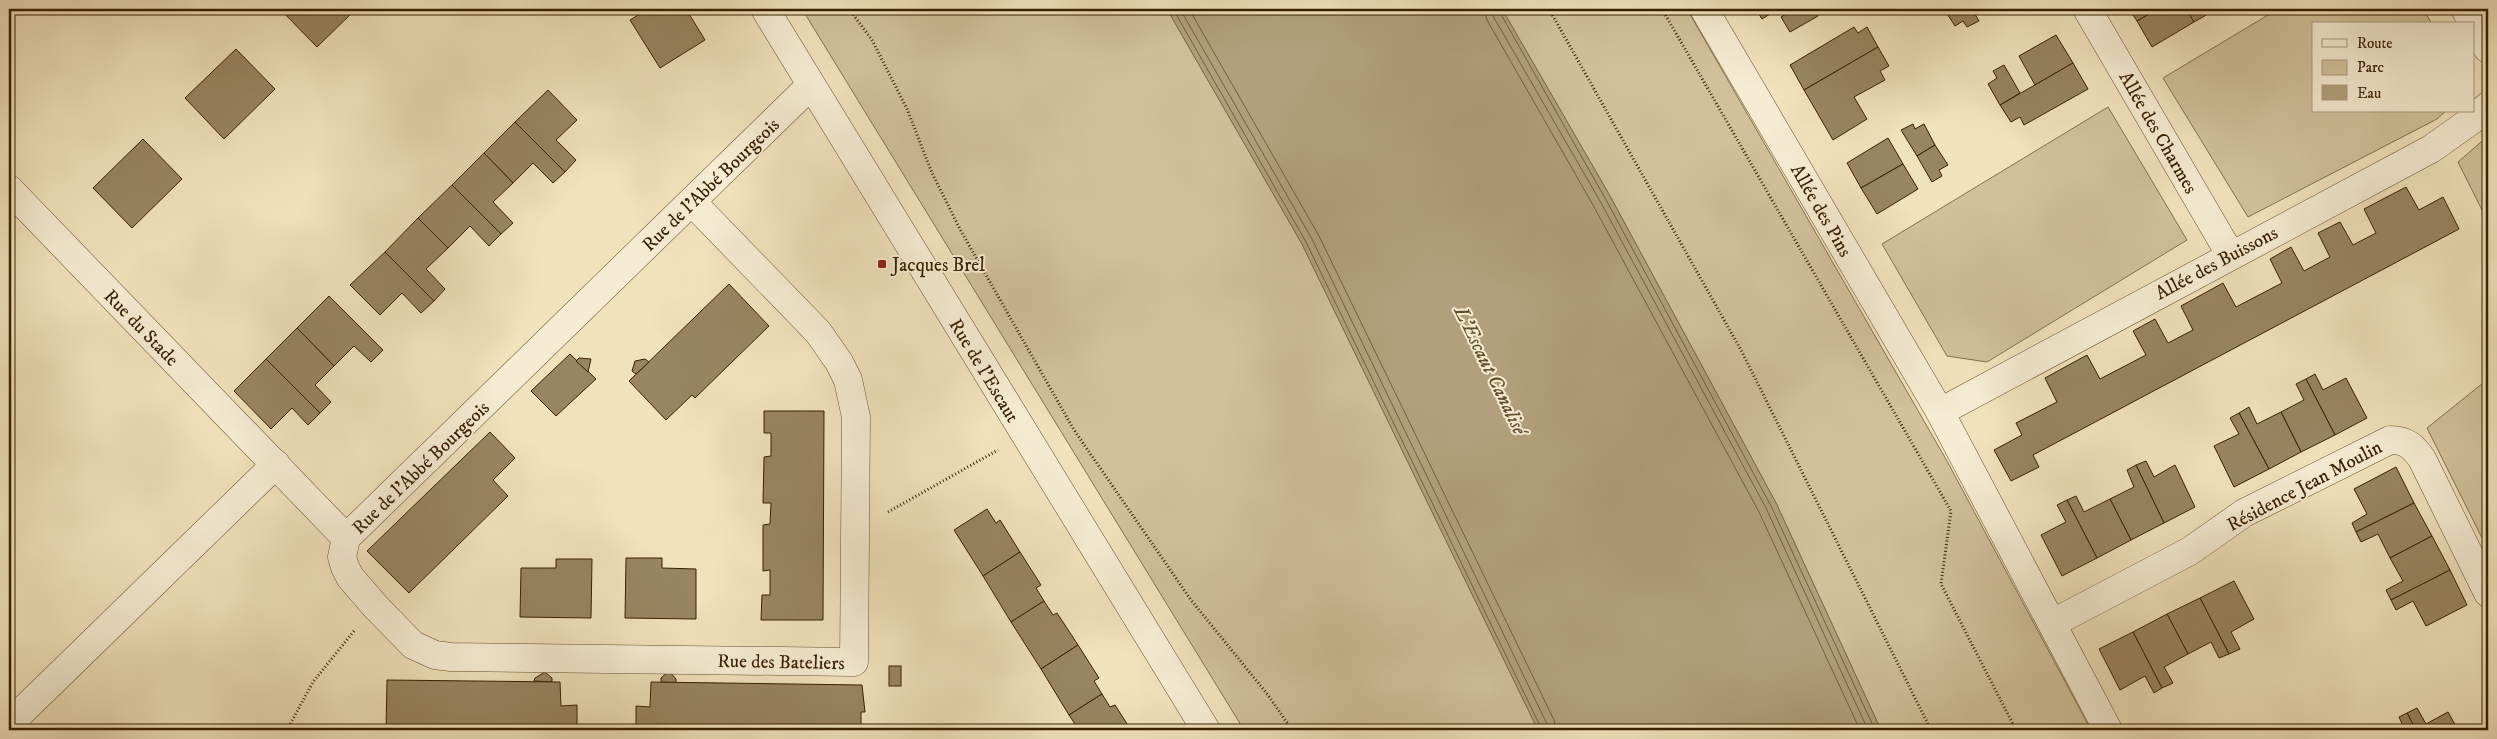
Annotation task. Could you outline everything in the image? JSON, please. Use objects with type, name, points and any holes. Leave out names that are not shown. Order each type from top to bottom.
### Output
[{"type":"street","name":"Rue de l'Escaut","points":[[765,9],[1206,730]]},
{"type":"street","name":"Allée des Pins","points":[[1704,9],[1940,412]]},
{"type":"street","name":"Allée des Charmes","points":[[2087,9],[2230,254]]},
{"type":"street","points":[[2465,9],[2472,22]]},
{"type":"street","points":[[2474,25],[2488,49]]},
{"type":"street","name":"Rue de l'Abbé Bourgeois","points":[[276,464],[346,538],[812,85]]},
{"type":"street","name":"Allée des Buissons","points":[[1940,412],[2230,254],[2431,149],[2472,120],[2488,106]]},
{"type":"street","name":"Rue du Stade","points":[[9,189],[276,464]]},
{"type":"street","name":"Rue des Bateliers","points":[[346,538],[342,557],[350,577],[375,606],[414,645],[435,655],[854,662],[857,530],[856,417],[848,380],[839,362],[818,332],[692,202]]},
{"type":"street","points":[[1940,412],[2053,622],[2108,730]]},
{"type":"street","name":"Résidence Jean Moulin","points":[[2053,622],[2190,551],[2244,513],[2390,440],[2400,440],[2409,444],[2422,459],[2488,593]]},
{"type":"street","points":[[9,724],[276,464]]},
{"type":"path","points":[[849,9],[872,40],[907,109],[932,173],[962,231],[1074,430],[1191,600],[1268,695],[1292,730]]},
{"type":"path","points":[[1549,9],[1741,350],[1931,730]]},
{"type":"path","points":[[1662,9],[1951,511],[1941,584],[2016,730]]},
{"type":"path","points":[[857,530],[1024,435]]},
{"type":"path","points":[[287,730],[313,682],[375,606]]},
{"type":"green space","points":[[802,9],[1167,9],[1302,244],[1538,730],[1244,730]]},
{"type":"green space","points":[[1502,9],[1687,9],[1947,461],[2091,730],[1881,730],[1776,503],[1610,196]]},
{"type":"green space","points":[[2278,9],[2423,9],[2431,22],[2312,22],[2312,112],[2445,112],[2437,119],[2248,217],[2163,78]]},
{"type":"green space","points":[[2108,107],[2187,240],[1987,362],[1947,356],[1882,244]]},
{"type":"green space","points":[[2488,136],[2488,222],[2458,162]]},
{"type":"green space","points":[[2488,379],[2488,550],[2427,428]]},
{"type":"water","name":"L'Escaut Canalisé","points":[[1167,9],[1502,9],[1610,196],[1776,503],[1881,730],[1538,730],[1302,244]]},
{"type":"building","points":[[280,9],[356,9],[317,47]]},
{"type":"building","points":[[648,9],[686,9],[705,40],[660,68],[630,20]]},
{"type":"building","points":[[1756,9],[1778,9],[1762,19]]},
{"type":"building","points":[[1795,9],[1814,9],[1818,16],[1790,32],[1781,17]]},
{"type":"building","points":[[1944,9],[1972,9],[1979,21],[1967,27],[1963,21],[1955,26]]},
{"type":"building","points":[[2129,9],[2158,9],[2137,21]]},
{"type":"building","points":[[2158,9],[2186,9],[2194,22],[2152,47],[2137,21]]},
{"type":"building","points":[[2186,9],[2205,9],[2208,14],[2194,22]]},
{"type":"building","points":[[2205,9],[2218,9],[2208,14]]},
{"type":"building","points":[[1854,27],[1858,33],[1867,27],[1878,47],[1804,90],[1790,65]]},
{"type":"building","points":[[2056,35],[2073,63],[2035,85],[2019,56]]},
{"type":"building","points":[[1878,47],[1889,66],[1880,71],[1885,80],[1854,97],[1867,119],[1833,140],[1804,90]]},
{"type":"building","points":[[236,49],[275,89],[224,139],[185,98]]},
{"type":"building","points":[[2073,63],[2088,89],[2024,125],[2020,117],[2011,122],[2000,105]]},
{"type":"building","points":[[2004,65],[2020,93],[2000,105],[1988,84],[1997,78],[1993,71]]},
{"type":"building","points":[[548,90],[577,120],[556,140],[576,160],[565,172],[515,122]]},
{"type":"building","points":[[515,122],[565,172],[553,183],[533,163],[513,183],[484,153]]},
{"type":"building","points":[[1913,124],[1915,129],[1924,124],[1935,145],[1917,156],[1901,130]]},
{"type":"building","points":[[1888,138],[1903,164],[1861,188],[1847,163]]},
{"type":"building","points":[[143,139],[182,179],[132,228],[93,188]]},
{"type":"building","points":[[1935,145],[1948,165],[1939,170],[1942,176],[1932,182],[1917,156]]},
{"type":"building","points":[[484,153],[513,183],[493,202],[513,223],[501,234],[452,185]]},
{"type":"building","points":[[1903,164],[1918,189],[1877,214],[1861,188]]},
{"type":"building","points":[[452,185],[501,234],[489,246],[470,226],[448,248],[418,218]]},
{"type":"building","points":[[2406,187],[2419,210],[2443,197],[2459,229],[2033,455],[2039,467],[2011,481],[1994,450],[2022,435],[2016,423],[2057,402],[2045,378],[2087,355],[2100,379],[2146,355],[2133,331],[2155,319],[2168,343],[2193,330],[2181,306],[2223,283],[2236,307],[2282,283],[2270,259],[2291,247],[2304,271],[2330,257],[2318,233],[2340,222],[2353,245],[2376,233],[2364,209]]},
{"type":"building","points":[[418,218],[448,248],[426,269],[445,289],[434,301],[385,252]]},
{"type":"building","points":[[385,252],[434,301],[421,313],[402,293],[380,315],[350,285]]},
{"type":"building","points":[[729,284],[769,326],[695,398],[692,395],[666,420],[629,381]]},
{"type":"building","points":[[329,296],[383,350],[371,362],[354,346],[334,366],[297,328]]},
{"type":"building","points":[[297,328],[334,366],[315,385],[331,402],[320,413],[266,359]]},
{"type":"building","points":[[570,354],[596,379],[556,416],[531,391]]},
{"type":"building","points":[[579,358],[591,359],[588,372],[576,361]]},
{"type":"building","points":[[266,359],[320,413],[308,425],[292,408],[271,429],[234,391]]},
{"type":"building","points":[[645,359],[649,362],[636,374],[632,371],[635,361]]},
{"type":"building","points":[[2315,374],[2323,390],[2346,378],[2367,418],[2335,435],[2306,379]]},
{"type":"building","points":[[2306,379],[2335,435],[2301,452],[2281,412],[2304,400],[2296,384]]},
{"type":"building","points":[[2249,407],[2257,424],[2281,412],[2301,452],[2269,469],[2239,413]]},
{"type":"building","points":[[764,411],[824,411],[823,620],[761,620],[762,595],[770,595],[770,570],[763,571],[763,525],[770,524],[771,503],[763,503],[764,457],[771,456],[771,433],[764,433]]},
{"type":"building","points":[[2239,413],[2269,469],[2234,487],[2214,446],[2239,434],[2230,418]]},
{"type":"building","points":[[490,432],[515,458],[493,480],[508,496],[409,593],[367,551]]},
{"type":"building","points":[[2146,461],[2154,477],[2175,465],[2195,507],[2164,523],[2136,465]]},
{"type":"building","points":[[2136,465],[2164,523],[2131,540],[2110,499],[2134,487],[2127,470]]},
{"type":"building","points":[[2396,467],[2414,503],[2356,532],[2352,523],[2367,514],[2354,489]]},
{"type":"building","points":[[2076,496],[2084,512],[2110,499],[2131,540],[2097,558],[2067,500]]},
{"type":"building","points":[[2067,500],[2097,558],[2062,576],[2041,535],[2066,522],[2057,505]]},
{"type":"building","points":[[2414,503],[2432,536],[2390,558],[2378,534],[2361,542],[2356,532]]},
{"type":"building","points":[[987,509],[996,523],[1000,520],[1020,552],[983,576],[954,530]]},
{"type":"building","points":[[2432,536],[2450,570],[2391,600],[2386,590],[2403,581],[2390,558]]},
{"type":"building","points":[[1020,552],[1041,585],[1036,588],[1044,601],[1011,622],[983,576]]},
{"type":"building","points":[[626,558],[662,558],[662,568],[696,569],[696,619],[625,618]]},
{"type":"building","points":[[556,559],[592,559],[591,618],[520,617],[521,568],[556,568]]},
{"type":"building","points":[[2450,570],[2467,605],[2426,626],[2413,601],[2396,610],[2391,600]]},
{"type":"building","points":[[2234,581],[2254,619],[2231,632],[2240,649],[2229,654],[2200,598]]},
{"type":"building","points":[[2200,598],[2229,654],[2219,658],[2211,642],[2188,654],[2167,614]]},
{"type":"building","points":[[1044,601],[1053,615],[1057,613],[1078,645],[1041,669],[1011,622]]},
{"type":"building","points":[[2167,614],[2188,654],[2164,667],[2173,683],[2162,688],[2133,632]]},
{"type":"building","points":[[2133,632],[2162,688],[2154,693],[2145,676],[2120,690],[2099,649]]},
{"type":"building","points":[[1078,645],[1099,678],[1094,681],[1102,694],[1069,715],[1041,669]]},
{"type":"building","points":[[889,666],[901,666],[901,686],[889,686]]},
{"type":"building","points":[[669,671],[676,679],[676,683],[661,682],[661,678]]},
{"type":"building","points":[[545,672],[552,678],[552,682],[534,681],[535,678]]},
{"type":"building","points":[[387,680],[560,682],[561,706],[577,705],[577,730],[386,730]]},
{"type":"building","points":[[651,682],[862,685],[865,712],[861,712],[861,730],[636,730],[636,706],[650,707]]},
{"type":"building","points":[[1102,694],[1110,707],[1115,705],[1131,730],[1079,730],[1069,715]]},
{"type":"building","points":[[2417,708],[2426,724],[2448,712],[2458,730],[2416,730],[2407,713]]},
{"type":"building","points":[[2407,713],[2416,730],[2405,730],[2399,717]]},
{"type":"place","name":"Jacques Brel","points":[[882,264]]}]
